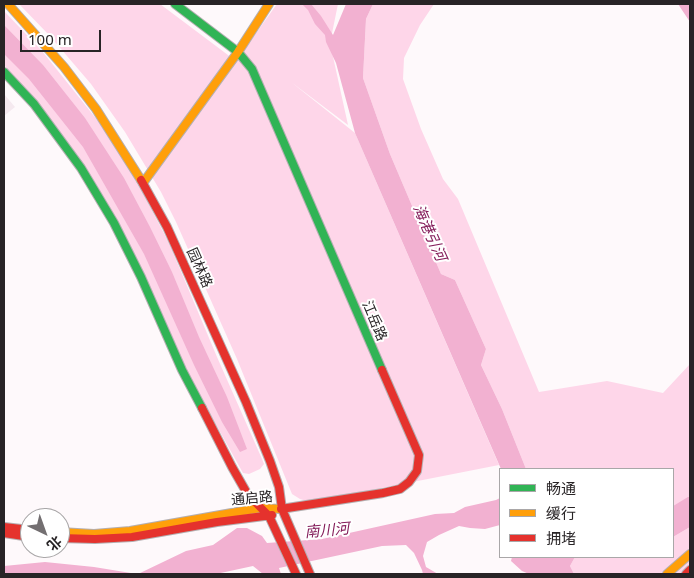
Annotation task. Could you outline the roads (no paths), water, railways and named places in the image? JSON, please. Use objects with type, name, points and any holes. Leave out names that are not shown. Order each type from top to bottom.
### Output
[{"type":"main road","name":"园林路","points":[[8,4],[64,67],[96,109],[143,183],[166,227],[246,402],[273,470],[279,488],[282,509],[310,574]]},
{"type":"main road","name":"江岳路","points":[[176,4],[238,52],[252,69],[419,455],[417,471],[409,482],[400,489],[282,509]]},
{"type":"main road","points":[[143,183],[238,52],[269,4]]},
{"type":"main road","points":[[4,72],[34,104],[46,120],[81,168],[110,215],[130,252],[182,370],[232,467],[248,495],[269,516],[296,574]]},
{"type":"main road","name":"通启路","points":[[70,533],[94,534],[130,531],[260,508],[282,509]]},
{"type":"main road","name":"通启路","points":[[70,538],[132,537],[217,522],[269,516],[282,509]]},
{"type":"main road","points":[[4,527],[20,529]]},
{"type":"main road","points":[[4,533],[20,536]]},
{"type":"main road","points":[[667,574],[690,554]]},
{"type":"main road","points":[[676,574],[690,562]]},
{"type":"main road","points":[[686,574],[690,570]]},
{"type":"water label","name":"海港引河","points":[[429,233]]},
{"type":"water label","name":"南川河","points":[[327,531]]}]
